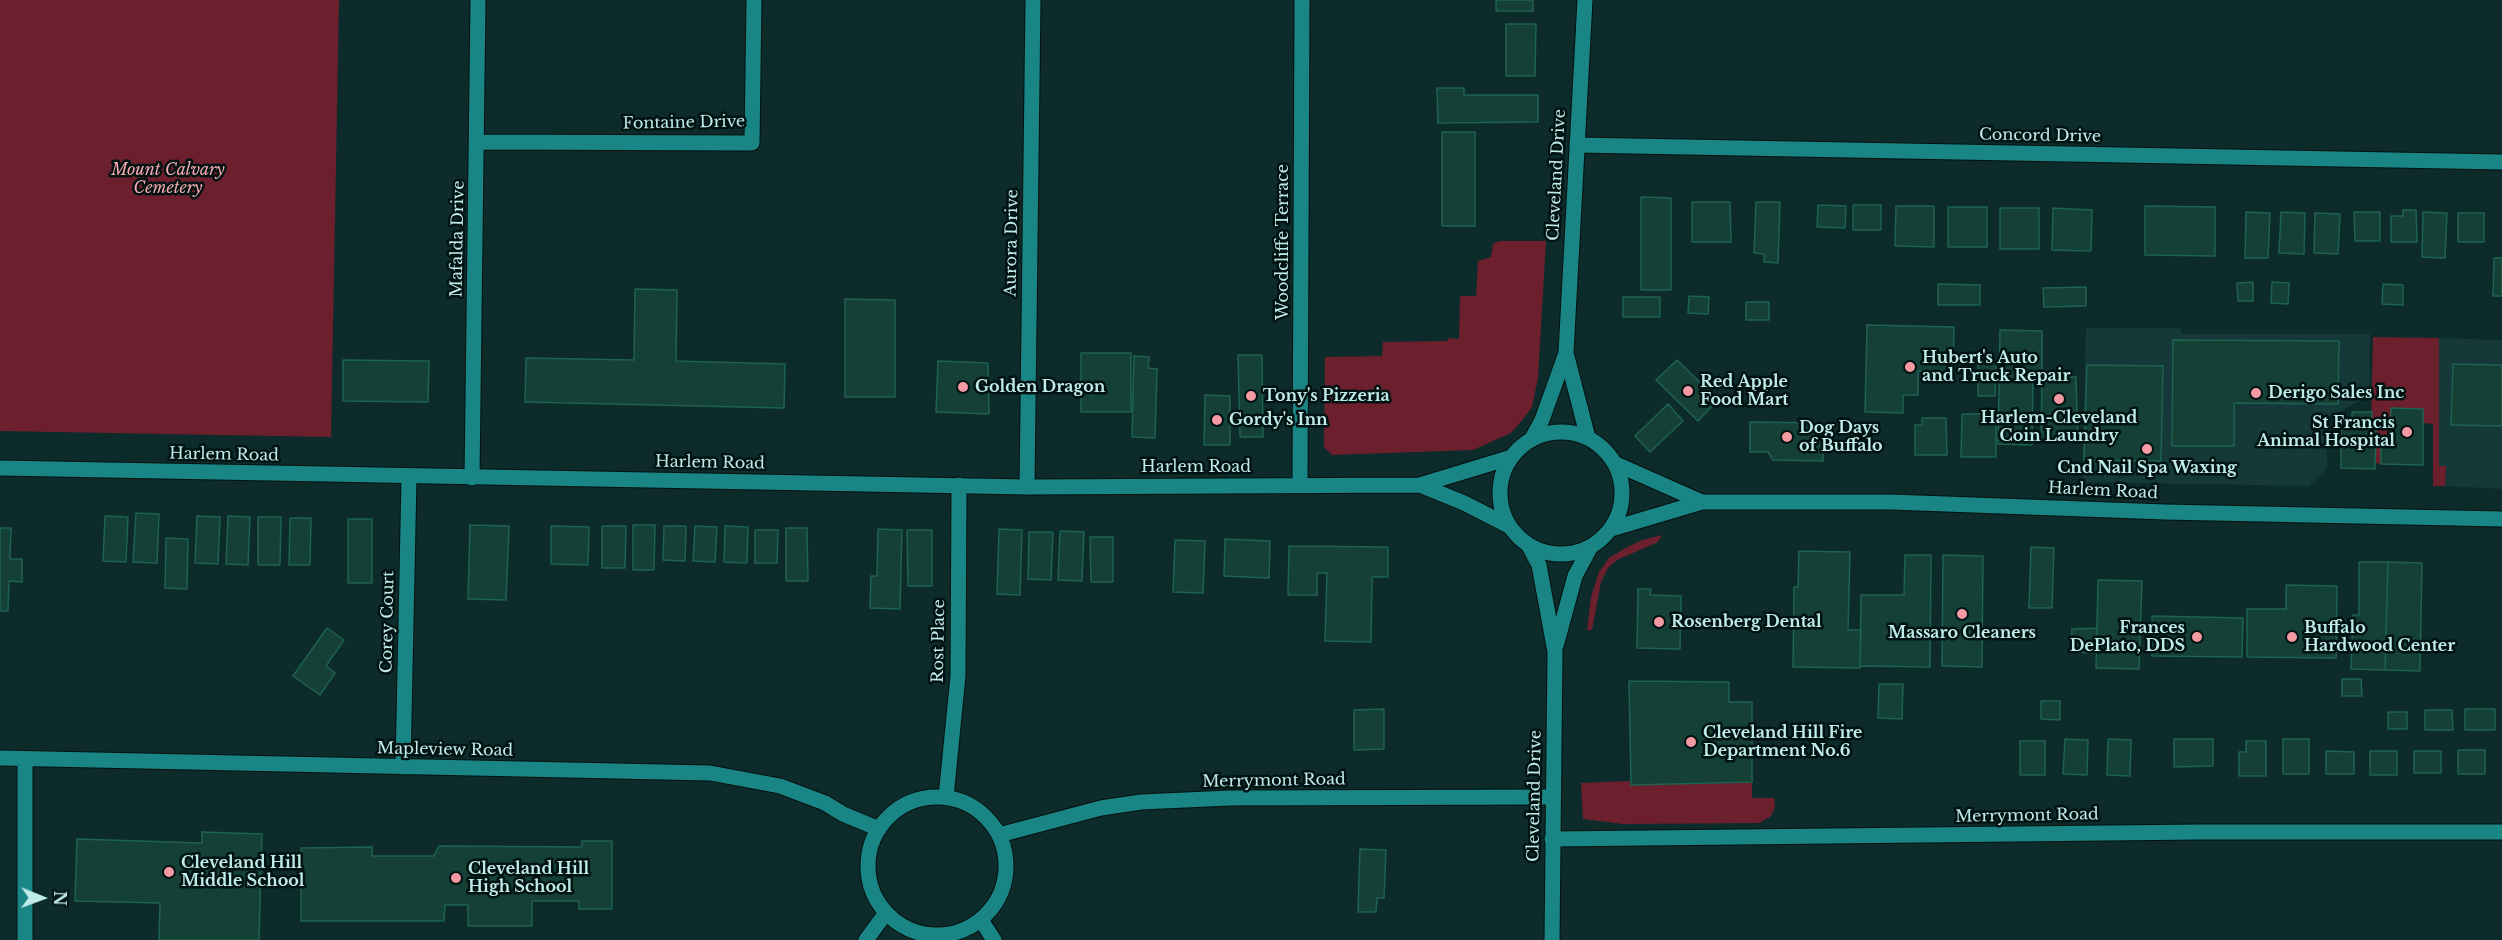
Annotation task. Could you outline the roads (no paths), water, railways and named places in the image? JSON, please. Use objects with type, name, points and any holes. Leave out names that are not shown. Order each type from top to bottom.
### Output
[{"type":"street","name":"Mafalda Drive","points":[[472,478],[478,0]]},
{"type":"street","name":"Fontaine Drive","points":[[477,142],[752,143],[754,0]]},
{"type":"street","name":"Aurora Drive","points":[[1027,487],[1033,0]]},
{"type":"street","name":"Woodcliffe Terrace","points":[[1300,484],[1302,0]]},
{"type":"street","name":"Cleveland Drive","points":[[1531,441],[1542,420],[1566,353],[1585,0]]},
{"type":"street","name":"Concord Drive","points":[[1577,146],[2502,162]]},
{"type":"street","name":"Cleveland Drive","points":[[1566,353],[1588,438]]},
{"type":"street","points":[[1553,433],[1577,434],[1588,438],[1598,445],[1614,463],[1622,490],[1618,517],[1611,529],[1590,548],[1575,553],[1559,555],[1529,546],[1509,526],[1500,498],[1501,484],[1512,457],[1531,441],[1553,433]]},
{"type":"street","name":"Harlem Road","points":[[0,468],[1027,487],[1420,485],[1512,457]]},
{"type":"street","name":"Harlem Road","points":[[1614,463],[1702,502]]},
{"type":"street","name":"Corey Court","points":[[403,767],[409,477]]},
{"type":"street","name":"Rost Place","points":[[946,797],[958,676],[959,485]]},
{"type":"street","name":"Harlem Road","points":[[1420,485],[1464,503],[1509,526]]},
{"type":"street","name":"Harlem Road","points":[[1611,529],[1702,502],[1891,502],[2165,512],[2502,519]]},
{"type":"street","name":"Cleveland Drive","points":[[1529,546],[1539,565],[1555,652],[1552,940]]},
{"type":"street","name":"Cleveland Drive","points":[[1555,652],[1575,576],[1590,548]]},
{"type":"street","name":"Mapleview Road","points":[[0,759],[710,773],[780,786],[825,803],[843,814],[879,829]]},
{"type":"street","points":[[25,759],[25,940]]},
{"type":"street","points":[[946,797],[965,803],[985,816],[999,835],[1004,848],[1006,872],[997,902],[981,920],[961,931],[938,936],[906,928],[886,913],[876,898],[868,876],[870,851],[879,829],[900,808],[922,799],[946,797]]},
{"type":"street","name":"Merrymont Road","points":[[999,835],[1101,808],[1141,802],[1230,798],[1553,797]]},
{"type":"street","name":"Merrymont Road","points":[[1552,839],[2200,832],[2502,832]]},
{"type":"street","points":[[866,940],[886,913]]},
{"type":"street","points":[[981,920],[994,940]]},
{"type":"place","name":"Hubert's Auto and Truck Repair","points":[[1910,367]]},
{"type":"place","name":"Golden Dragon","points":[[963,387]]},
{"type":"place","name":"Red Apple Food Mart","points":[[1688,391]]},
{"type":"place","name":"Derigo Sales Inc","points":[[2256,393]]},
{"type":"place","name":"Tony's Pizzeria","points":[[1251,396]]},
{"type":"place","name":"Harlem-Cleveland Coin Laundry","points":[[2059,399]]},
{"type":"place","name":"Gordy's Inn","points":[[1217,420]]},
{"type":"place","name":"St Francis Animal Hospital","points":[[2407,432]]},
{"type":"place","name":"Dog Days of Buffalo","points":[[1787,437]]},
{"type":"place","name":"Cnd Nail Spa Waxing","points":[[2147,449]]},
{"type":"place","name":"Massaro Cleaners","points":[[1962,614]]},
{"type":"place","name":"Rosenberg Dental","points":[[1659,622]]},
{"type":"place","name":"Frances DePlato, DDS","points":[[2197,637]]},
{"type":"place","name":"Buffalo Hardwood Center","points":[[2292,637]]},
{"type":"place","name":"Cleveland Hill Fire Department No.6","points":[[1691,742]]},
{"type":"place","name":"Cleveland Hill Middle School","points":[[169,872]]},
{"type":"place","name":"Cleveland Hill High School","points":[[456,878]]},
{"type":"park label","name":"Mount Calvary Cemetery","points":[[168,179]]}]
